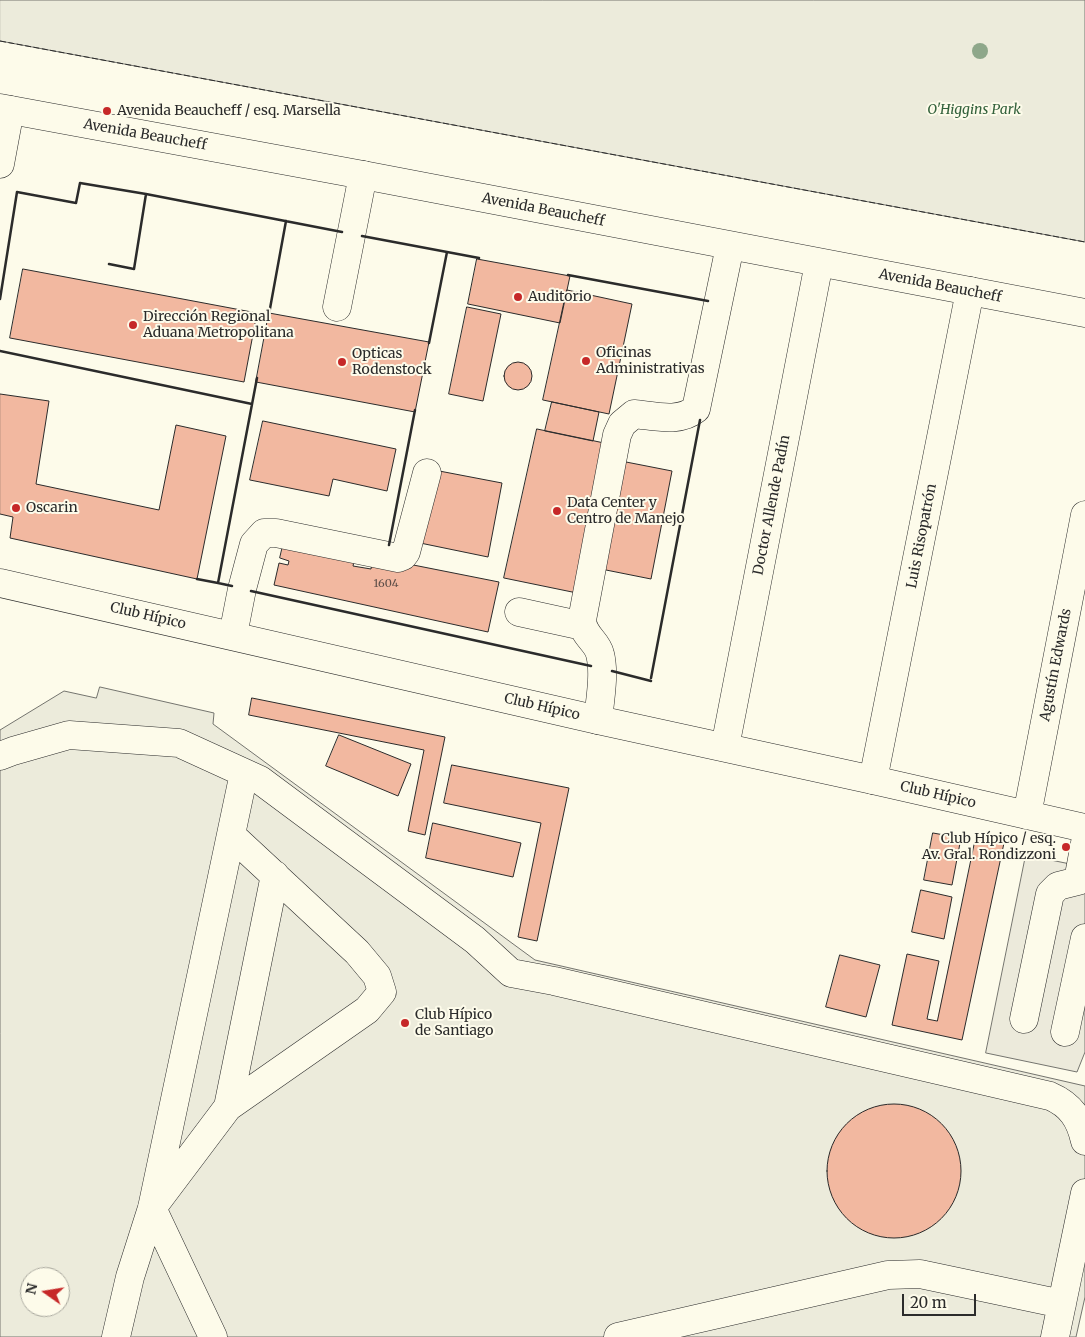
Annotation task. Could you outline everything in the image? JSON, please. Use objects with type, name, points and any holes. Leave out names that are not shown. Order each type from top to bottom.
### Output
[{"type":"main road","points":[[0,164],[5,109]]},
{"type":"main road","name":"Avenida Beaucheff","points":[[5,109],[363,175],[1085,313]]},
{"type":"main road","points":[[337,307],[363,175]]},
{"type":"main road","points":[[598,720],[602,668],[600,651],[582,626],[617,435],[622,424],[634,414],[678,418],[688,415],[696,409],[730,246]]},
{"type":"main road","name":"Doctor Allende Padín","points":[[725,747],[819,263]]},
{"type":"main road","name":"Luis Risopatrón","points":[[873,780],[970,292]]},
{"type":"main road","points":[[234,635],[242,589],[254,544],[264,533],[276,533],[398,558],[406,552],[427,473]]},
{"type":"main road","name":"Agustín Edwards","points":[[1027,815],[1085,515]]},
{"type":"main road","name":"Club Hípico","points":[[0,583],[234,635],[598,720],[1085,828]]},
{"type":"main road","points":[[519,612],[582,626]]},
{"type":"main road","points":[[0,756],[69,735],[179,743],[260,780],[467,934],[511,973],[554,981],[1050,1096],[1061,1101],[1070,1109],[1078,1120],[1085,1141]]},
{"type":"main road","points":[[116,1337],[130,1277],[152,1208],[244,773]]},
{"type":"main road","points":[[152,1208],[228,1107],[367,1010],[382,992],[377,976],[357,952],[231,835]]},
{"type":"main road","points":[[1024,1019],[1050,894],[1058,886],[1081,882],[1085,843]]},
{"type":"main road","points":[[228,1107],[275,876]]},
{"type":"main road","points":[[1065,1032],[1085,938]]},
{"type":"main road","points":[[1055,1337],[1085,1193]]},
{"type":"main road","points":[[152,1208],[213,1337]]},
{"type":"main road","points":[[618,1337],[888,1275],[920,1274],[1062,1304]]},
{"type":"green space","name":"O'Higgins Park","points":[[0,0],[1085,0],[1085,242],[0,41]]},
{"type":"green space","name":"Club Hípico de Santiago","points":[[100,687],[214,713],[213,724],[535,960],[1085,1086],[1085,1297],[1076,1337],[0,1337],[0,730],[64,691],[96,698]]},
{"type":"shaded area","points":[[1026,855],[1085,867],[1085,1052],[1077,1072],[986,1053]]},
{"type":"building","name":"Auditorio","points":[[477,259],[570,276],[560,323],[468,304]]},
{"type":"building","name":"Dirección Regional Aduana Metropolitana","points":[[23,269],[257,313],[244,382],[10,338]]},
{"type":"building","name":"Oficinas Administrativas","points":[[567,290],[632,304],[609,414],[543,400]]},
{"type":"building","points":[[467,307],[501,314],[483,401],[449,394]]},
{"type":"building","name":"Opticas Rodenstock","points":[[269,313],[429,342],[415,412],[256,382]]},
{"type":"building","points":[[518,362],[528,366],[532,376],[528,386],[518,390],[508,386],[504,376],[508,366]]},
{"type":"building","points":[[0,394],[49,401],[36,484],[159,510],[176,425],[226,436],[197,579],[10,538],[13,517],[0,514]]},
{"type":"building","points":[[552,402],[599,412],[593,441],[545,431]]},
{"type":"building","points":[[263,421],[396,449],[387,491],[333,479],[329,496],[250,480]]},
{"type":"building","name":"Data Center y Centro de Manejo","points":[[537,429],[609,444],[577,593],[504,578]]},
{"type":"building","points":[[621,461],[672,471],[651,579],[601,569]]},
{"type":"building","points":[[434,470],[502,483],[488,557],[420,543]]},
{"type":"building","points":[[285,537],[356,553],[353,566],[371,569],[373,557],[499,582],[488,632],[274,585],[279,563],[288,565],[289,561],[280,558]]},
{"type":"building","points":[[252,698],[445,737],[425,835],[408,831],[424,750],[249,715]]},
{"type":"building","points":[[339,735],[411,764],[398,796],[326,766]]},
{"type":"building","points":[[452,765],[569,788],[537,941],[518,937],[541,823],[444,803]]},
{"type":"building","points":[[433,823],[521,843],[513,877],[426,858]]},
{"type":"building","points":[[933,833],[961,838],[952,885],[924,880]]},
{"type":"building","points":[[976,837],[1004,843],[962,1040],[892,1025],[907,954],[939,961],[927,1019],[937,1021]]},
{"type":"building","points":[[921,890],[952,897],[944,939],[912,932]]},
{"type":"building","points":[[840,955],[880,965],[866,1017],[826,1007]]},
{"type":"building","points":[[894,1104],[919,1109],[941,1124],[956,1146],[961,1171],[956,1196],[941,1218],[919,1233],[894,1238],[869,1233],[847,1218],[832,1196],[827,1171],[832,1146],[847,1124],[869,1109]]},
{"type":"fence","points":[[0,41],[1085,242]]},
{"type":"wall","points":[[0,299],[17,192],[76,203],[80,183],[146,194]]},
{"type":"wall","points":[[109,264],[134,269],[146,194],[342,232]]},
{"type":"wall","points":[[269,314],[286,221]]},
{"type":"wall","points":[[362,236],[479,258]]},
{"type":"wall","points":[[429,343],[447,252]]},
{"type":"wall","points":[[568,275],[708,301]]},
{"type":"wall","points":[[0,351],[252,404]]},
{"type":"wall","points":[[197,579],[218,583],[257,378]]},
{"type":"wall","points":[[389,545],[415,410]]},
{"type":"wall","points":[[651,678],[700,420]]},
{"type":"wall","points":[[218,583],[232,586]]},
{"type":"wall","points":[[251,591],[591,666]]},
{"type":"wall","points":[[612,671],[651,681]]},
{"type":"place","name":"Avenida Beaucheff / esq. Marsella","points":[[107,111]]},
{"type":"place","name":"Auditorio","points":[[518,297]]},
{"type":"place","name":"Dirección Regional Aduana Metropolitana","points":[[133,325]]},
{"type":"place","name":"Oficinas Administrativas","points":[[586,361]]},
{"type":"place","name":"Opticas Rodenstock","points":[[342,362]]},
{"type":"place","name":"Oscarin","points":[[16,508]]},
{"type":"place","name":"Data Center y Centro de Manejo","points":[[557,511]]},
{"type":"place","name":"Club Hípico / esq. Av. Gral. Rondizzoni","points":[[1066,847]]},
{"type":"place","name":"Club Hípico de Santiago","points":[[405,1023]]}]
